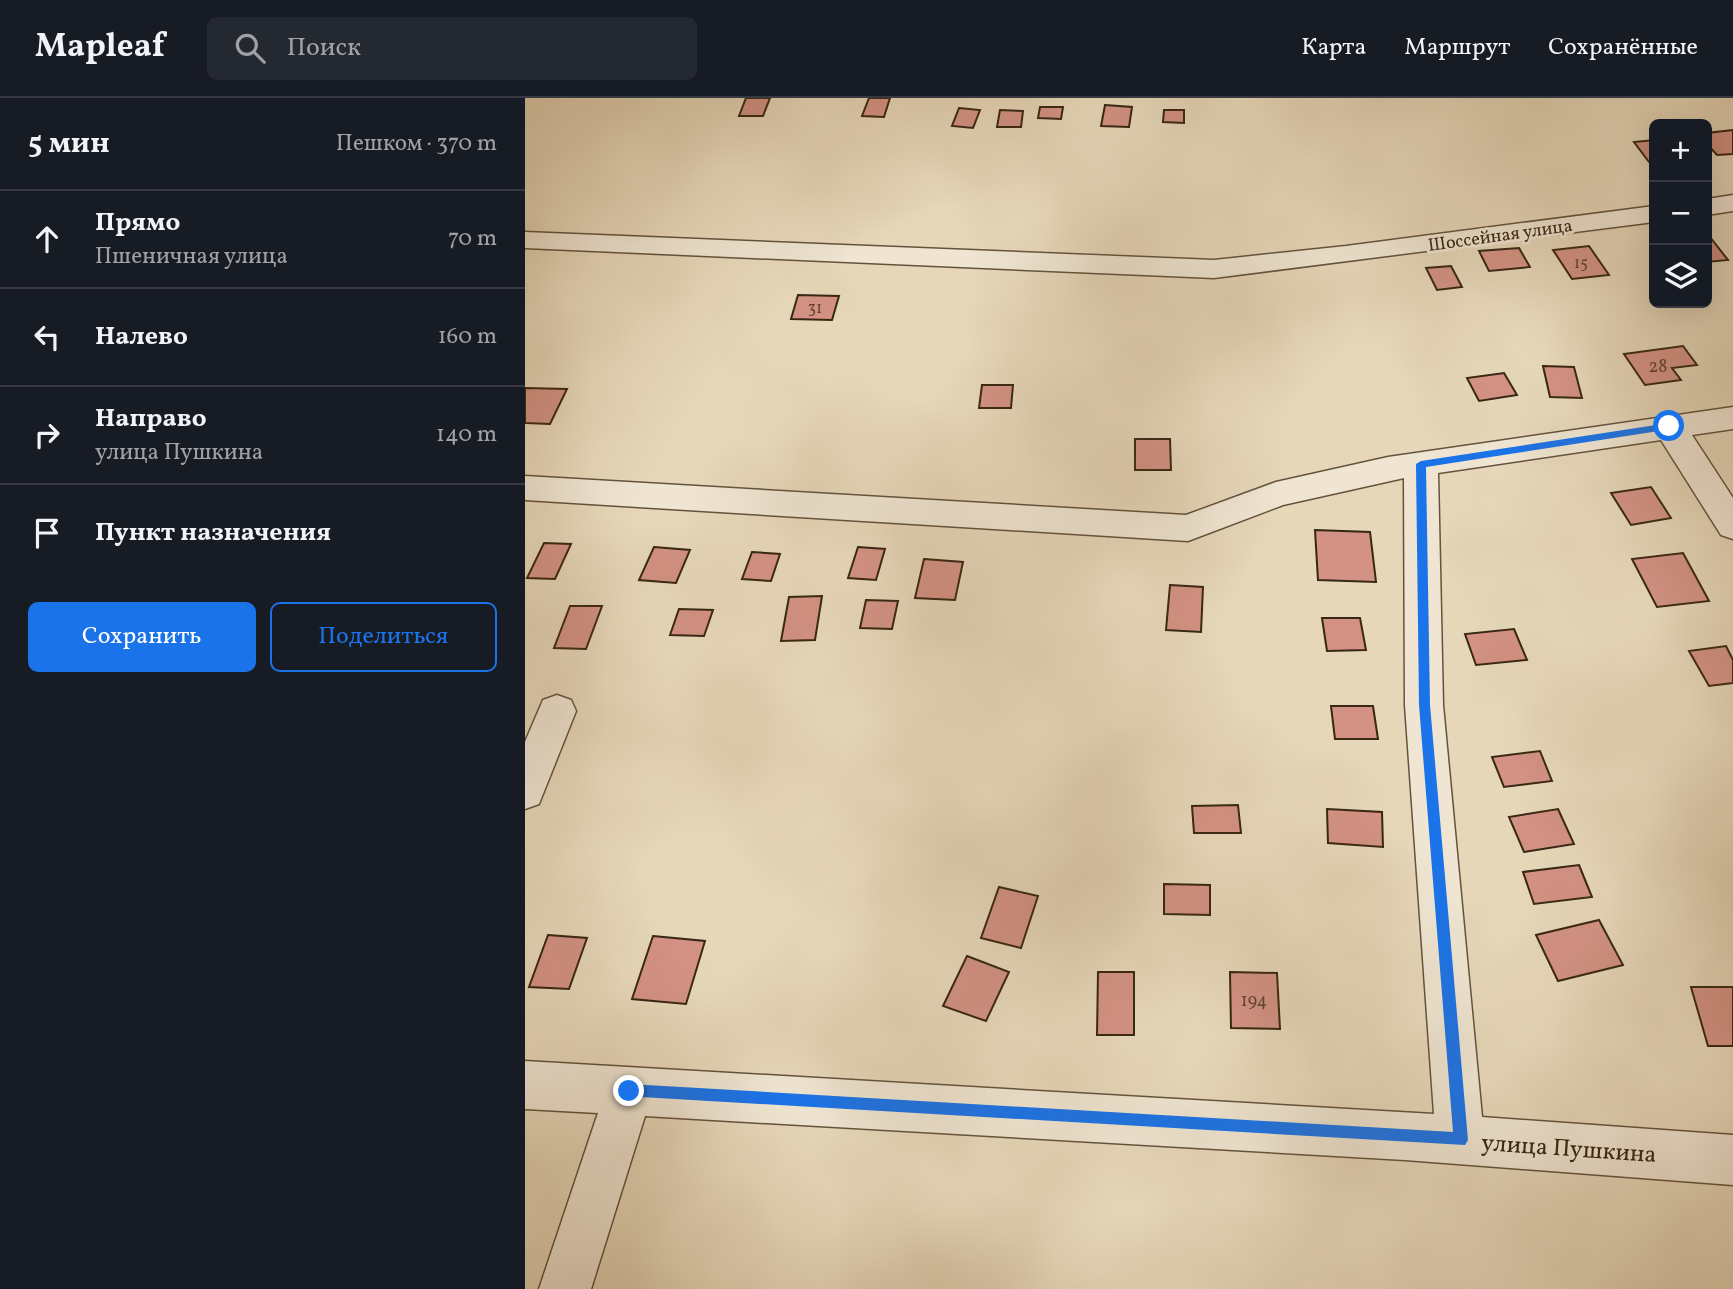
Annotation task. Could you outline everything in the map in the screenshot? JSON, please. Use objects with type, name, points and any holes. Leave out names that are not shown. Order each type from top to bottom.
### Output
[{"type":"street","points":[[1712,205],[1733,203]]},
{"type":"street","name":"Шоссейная улица","points":[[525,240],[1214,269],[1346,256],[1649,215]]},
{"type":"street","points":[[525,488],[1188,528],[1276,494],[1405,467],[1733,418]]},
{"type":"street","points":[[1669,426],[1733,526]]},
{"type":"street","points":[[1405,467],[1460,1140]]},
{"type":"street","points":[[525,792],[557,711]]},
{"type":"street","name":"улица Пушкина","points":[[525,1085],[1460,1140],[1733,1160]]},
{"type":"street","points":[[565,1289],[629,1091]]},
{"type":"building","points":[[746,98],[770,98],[763,116],[739,116]]},
{"type":"building","points":[[869,98],[890,98],[884,117],[862,116]]},
{"type":"building","points":[[1105,105],[1132,107],[1129,127],[1101,126]]},
{"type":"building","points":[[1040,107],[1063,107],[1061,119],[1038,118]]},
{"type":"building","points":[[959,108],[980,110],[973,128],[952,126]]},
{"type":"building","points":[[1000,110],[1023,111],[1021,127],[997,127]]},
{"type":"building","points":[[1164,110],[1184,110],[1184,123],[1163,122]]},
{"type":"building","points":[[1733,130],[1733,154],[1717,155],[1712,150],[1712,132]]},
{"type":"building","points":[[1649,140],[1649,162],[1634,142]]},
{"type":"building","points":[[1712,240],[1728,260],[1712,262]]},
{"type":"building","points":[[1589,246],[1609,275],[1572,279],[1553,250]]},
{"type":"building","points":[[1519,248],[1530,267],[1489,271],[1479,251]]},
{"type":"building","points":[[1451,266],[1462,287],[1437,290],[1426,268]]},
{"type":"building","points":[[798,295],[839,296],[832,320],[791,319]]},
{"type":"building","points":[[1683,346],[1697,365],[1672,368],[1681,380],[1645,385],[1624,354]]},
{"type":"building","points":[[1543,366],[1574,367],[1582,398],[1550,397]]},
{"type":"building","points":[[1504,373],[1517,395],[1479,401],[1467,378]]},
{"type":"building","points":[[982,385],[1013,385],[1011,408],[979,408]]},
{"type":"building","points":[[525,388],[567,389],[550,424],[525,423]]},
{"type":"building","points":[[1135,439],[1170,439],[1171,470],[1135,470]]},
{"type":"building","points":[[1651,487],[1671,518],[1631,525],[1611,493]]},
{"type":"building","points":[[1315,530],[1370,532],[1376,582],[1318,580]]},
{"type":"building","points":[[544,543],[571,544],[555,579],[527,578]]},
{"type":"building","points":[[654,547],[690,550],[676,583],[639,580]]},
{"type":"building","points":[[858,547],[885,549],[876,580],[848,578]]},
{"type":"building","points":[[752,552],[780,554],[771,581],[742,579]]},
{"type":"building","points":[[1683,553],[1709,601],[1657,607],[1632,559]]},
{"type":"building","points":[[924,559],[963,562],[955,600],[915,598]]},
{"type":"building","points":[[1170,585],[1203,587],[1201,632],[1166,630]]},
{"type":"building","points":[[822,596],[815,640],[781,641],[789,597]]},
{"type":"building","points":[[866,600],[898,601],[892,629],[860,628]]},
{"type":"building","points":[[570,606],[602,606],[586,649],[554,648]]},
{"type":"building","points":[[679,609],[713,610],[704,636],[670,635]]},
{"type":"building","points":[[1322,618],[1360,618],[1366,650],[1327,651]]},
{"type":"building","points":[[1514,629],[1527,660],[1476,665],[1465,634]]},
{"type":"building","points":[[1726,646],[1733,660],[1733,683],[1709,686],[1689,651]]},
{"type":"building","points":[[1331,706],[1373,706],[1378,739],[1335,739]]},
{"type":"building","points":[[1540,751],[1552,781],[1504,787],[1492,757]]},
{"type":"building","points":[[1238,805],[1241,833],[1194,833],[1192,806]]},
{"type":"building","points":[[1327,809],[1382,812],[1383,847],[1328,843]]},
{"type":"building","points":[[1558,809],[1574,844],[1524,852],[1509,817]]},
{"type":"building","points":[[1579,865],[1592,897],[1534,904],[1523,872]]},
{"type":"building","points":[[1164,884],[1210,885],[1210,915],[1164,914]]},
{"type":"building","points":[[999,887],[1038,896],[1021,948],[981,938]]},
{"type":"building","points":[[1599,920],[1623,965],[1558,981],[1536,935]]},
{"type":"building","points":[[548,935],[587,938],[569,989],[529,987]]},
{"type":"building","points":[[653,936],[705,941],[686,1004],[632,999]]},
{"type":"building","points":[[967,956],[1009,972],[986,1021],[943,1006]]},
{"type":"building","points":[[1098,972],[1134,972],[1134,1035],[1097,1035]]},
{"type":"building","points":[[1230,972],[1277,973],[1280,1029],[1231,1028]]},
{"type":"building","points":[[1691,987],[1733,987],[1733,1046],[1708,1046]]},
{"type":"route","points":[[629,1091],[1460,1140],[1424,705],[1421,464],[1669,426]]}]
